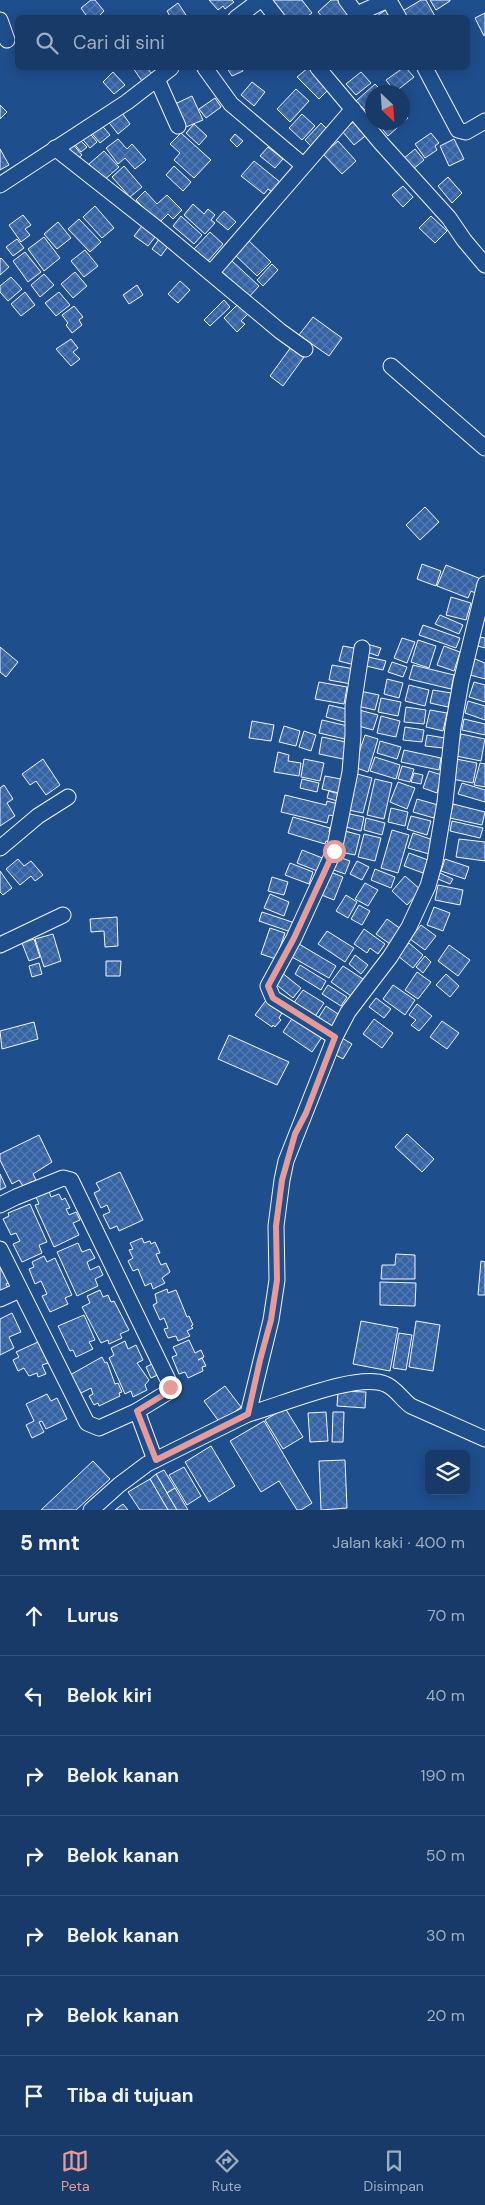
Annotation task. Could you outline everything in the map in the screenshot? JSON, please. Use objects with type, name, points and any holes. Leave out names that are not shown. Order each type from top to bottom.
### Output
[{"type":"street","points":[[240,15],[261,0],[274,15]]},
{"type":"street","points":[[346,0],[355,12],[359,13],[386,1],[391,4],[397,15]]},
{"type":"street","points":[[0,20],[8,40]]},
{"type":"street","points":[[0,186],[127,102],[168,70]]},
{"type":"street","points":[[206,70],[231,104],[303,165]]},
{"type":"street","points":[[320,70],[449,218],[485,265]]},
{"type":"street","points":[[426,70],[458,130],[466,132],[485,121]]},
{"type":"street","points":[[157,79],[178,126]]},
{"type":"street","points":[[211,272],[353,109]]},
{"type":"street","points":[[55,148],[211,272],[280,331],[305,349]]},
{"type":"street","points":[[391,366],[485,448]]},
{"type":"street","points":[[248,1414],[271,1320],[277,1280],[276,1226],[282,1180],[295,1134],[306,1113],[335,1037],[348,1012],[377,971],[390,957],[409,927],[428,886],[445,802],[460,682],[485,584]]},
{"type":"street","points":[[335,1037],[273,998],[268,986],[294,938],[334,851],[350,772],[353,706],[362,648]]},
{"type":"street","points":[[0,848],[38,816],[68,797]]},
{"type":"street","points":[[0,945],[63,915]]},
{"type":"street","points":[[0,1205],[64,1178],[71,1180],[169,1382],[168,1392],[137,1411],[107,1426],[95,1428],[87,1423],[0,1249]]},
{"type":"street","points":[[0,1300],[20,1290]]},
{"type":"street","points":[[91,1510],[118,1485],[156,1460],[248,1414],[325,1390],[370,1381],[386,1384],[393,1388],[402,1400],[411,1406],[485,1440]]},
{"type":"street","points":[[137,1411],[156,1460]]},
{"type":"building","points":[[91,0],[95,0],[104,11],[100,15],[86,15],[81,8]]},
{"type":"building","points":[[209,0],[232,0],[234,2],[225,9],[223,6],[218,10]]},
{"type":"building","points":[[271,0],[302,0],[312,13],[309,15],[282,15]]},
{"type":"building","points":[[331,0],[341,0],[353,15],[320,15],[318,12]]},
{"type":"building","points":[[421,0],[426,0],[434,15],[402,15],[401,12]]},
{"type":"building","points":[[430,0],[450,0],[450,1],[436,10]]},
{"type":"building","points":[[178,3],[186,15],[169,15],[167,11]]},
{"type":"building","points":[[390,7],[395,15],[378,15]]},
{"type":"building","points":[[485,13],[485,35],[484,36],[475,18]]},
{"type":"building","points":[[134,70],[149,70],[152,74],[142,81]]},
{"type":"building","points":[[228,70],[243,70],[243,71],[232,76]]},
{"type":"building","points":[[306,70],[310,70],[329,89],[319,99],[297,77]]},
{"type":"building","points":[[400,70],[408,70],[414,77],[404,85],[390,85],[386,80]]},
{"type":"building","points":[[113,72],[125,85],[114,94],[103,82]]},
{"type":"building","points":[[361,72],[371,83],[365,85],[365,88],[356,95],[346,84]]},
{"type":"building","points":[[252,82],[265,92],[254,106],[241,95]]},
{"type":"building","points":[[296,89],[309,101],[290,122],[277,109]]},
{"type":"building","points":[[365,93],[365,110],[356,101]]},
{"type":"building","points":[[192,96],[203,120],[186,127],[175,104]]},
{"type":"building","points":[[215,98],[221,107],[206,118],[199,109]]},
{"type":"building","points":[[0,105],[7,112],[0,119]]},
{"type":"building","points":[[120,110],[130,124],[118,134],[107,120]]},
{"type":"building","points":[[302,114],[315,126],[302,140],[289,128]]},
{"type":"building","points":[[357,119],[369,133],[354,145],[342,131]]},
{"type":"building","points":[[99,122],[110,135],[100,143],[89,130]]},
{"type":"building","points":[[321,123],[330,132],[314,149],[305,140]]},
{"type":"building","points":[[194,124],[207,136],[199,145],[186,133]]},
{"type":"building","points":[[87,130],[97,142],[90,148],[80,136]]},
{"type":"building","points":[[383,130],[395,130],[388,136]]},
{"type":"building","points":[[181,133],[211,160],[194,178],[174,160],[180,153],[170,144]]},
{"type":"building","points":[[431,133],[439,143],[435,146],[437,150],[425,158],[415,144]]},
{"type":"building","points":[[235,134],[243,141],[237,147],[230,140]]},
{"type":"building","points":[[77,137],[87,147],[81,152],[72,141]]},
{"type":"building","points":[[118,139],[127,149],[132,144],[146,160],[135,169],[125,158],[118,164],[106,148]]},
{"type":"building","points":[[454,139],[464,159],[449,166],[440,146]]},
{"type":"building","points":[[338,141],[356,161],[342,174],[323,154]]},
{"type":"building","points":[[71,142],[82,155],[74,162],[63,149]]},
{"type":"building","points":[[268,147],[283,159],[275,168],[260,156]]},
{"type":"building","points":[[0,149],[9,165],[0,170]]},
{"type":"building","points":[[415,149],[424,160],[412,170],[403,159]]},
{"type":"building","points":[[104,151],[119,167],[103,181],[89,164]]},
{"type":"building","points":[[254,161],[280,182],[272,192],[268,189],[264,194],[241,176]]},
{"type":"building","points":[[124,166],[142,187],[130,197],[112,177]]},
{"type":"building","points":[[174,166],[191,182],[183,191],[166,175]]},
{"type":"building","points":[[448,177],[462,193],[452,203],[438,186]]},
{"type":"building","points":[[403,186],[413,197],[403,207],[392,195]]},
{"type":"building","points":[[145,191],[157,204],[167,195],[182,210],[173,219],[168,214],[159,223],[136,200]]},
{"type":"building","points":[[193,204],[204,214],[208,209],[215,215],[211,220],[215,223],[205,234],[184,215]]},
{"type":"building","points":[[95,206],[114,228],[102,238],[83,217]]},
{"type":"building","points":[[224,211],[236,222],[228,230],[216,220]]},
{"type":"building","points":[[23,215],[31,225],[25,229],[30,235],[21,242],[9,225]]},
{"type":"building","points":[[181,216],[202,235],[194,244],[173,226]]},
{"type":"building","points":[[431,216],[447,231],[435,243],[419,228]]},
{"type":"building","points":[[79,219],[101,242],[90,252],[68,229]]},
{"type":"building","points":[[58,222],[71,238],[57,249],[44,234]]},
{"type":"building","points":[[145,222],[159,232],[148,246],[134,236]]},
{"type":"building","points":[[210,232],[223,244],[207,262],[194,249]]},
{"type":"building","points":[[162,235],[171,242],[161,256],[152,249]]},
{"type":"building","points":[[44,237],[60,258],[44,271],[28,249]]},
{"type":"building","points":[[17,239],[24,248],[13,256],[6,247]]},
{"type":"building","points":[[247,239],[271,262],[257,276],[233,253]]},
{"type":"building","points":[[85,250],[98,266],[84,277],[71,261]]},
{"type":"building","points":[[25,252],[41,272],[28,282],[13,261]]},
{"type":"building","points":[[0,259],[9,267],[0,275]]},
{"type":"building","points":[[231,260],[259,286],[249,297],[221,271]]},
{"type":"building","points":[[272,264],[278,270],[263,286],[257,280]]},
{"type":"building","points":[[75,272],[87,286],[73,298],[61,284]]},
{"type":"building","points":[[44,274],[54,285],[40,297],[31,285]]},
{"type":"building","points":[[11,277],[22,289],[8,301],[0,292],[0,286]]},
{"type":"building","points":[[180,281],[190,290],[178,303],[168,294]]},
{"type":"building","points":[[137,285],[143,295],[129,304],[123,295]]},
{"type":"building","points":[[25,292],[35,305],[21,316],[11,304]]},
{"type":"building","points":[[59,292],[70,305],[56,316],[45,303]]},
{"type":"building","points":[[224,300],[230,307],[210,326],[204,320]]},
{"type":"building","points":[[240,302],[250,312],[241,321],[245,324],[237,332],[224,318]]},
{"type":"building","points":[[74,306],[83,317],[79,320],[82,325],[72,333],[62,315]]},
{"type":"building","points":[[313,317],[342,338],[329,356],[299,335]]},
{"type":"building","points":[[71,339],[78,348],[73,352],[80,359],[71,366],[56,349]]},
{"type":"building","points":[[291,347],[304,357],[283,386],[270,376]]},
{"type":"building","points":[[425,507],[439,522],[420,540],[406,525]]},
{"type":"building","points":[[422,564],[441,571],[436,586],[417,579]]},
{"type":"building","points":[[446,565],[481,579],[475,593],[471,591],[468,598],[437,586]]},
{"type":"building","points":[[451,597],[471,603],[466,620],[446,615]]},
{"type":"building","points":[[440,615],[463,625],[459,634],[435,624]]},
{"type":"building","points":[[423,625],[460,638],[456,648],[419,635]]},
{"type":"building","points":[[480,637],[485,638],[485,648],[478,646]]},
{"type":"building","points":[[402,638],[415,642],[407,663],[394,658]]},
{"type":"building","points":[[418,640],[436,646],[429,668],[411,662]]},
{"type":"building","points":[[367,644],[381,648],[378,656],[364,651]]},
{"type":"building","points":[[343,646],[359,649],[355,665],[339,661]]},
{"type":"building","points":[[444,646],[460,652],[454,671],[437,665]]},
{"type":"building","points":[[0,647],[18,662],[6,677],[0,672]]},
{"type":"building","points":[[364,656],[386,661],[383,670],[362,665]]},
{"type":"building","points":[[475,659],[485,663],[485,679],[470,675]]},
{"type":"building","points":[[392,662],[407,667],[403,677],[388,672]]},
{"type":"building","points":[[332,665],[354,669],[351,684],[329,680]]},
{"type":"building","points":[[413,665],[454,675],[451,689],[409,679]]},
{"type":"building","points":[[387,679],[403,683],[399,698],[384,694]]},
{"type":"building","points":[[319,682],[347,687],[344,704],[315,699]]},
{"type":"building","points":[[474,682],[485,685],[485,702],[469,697]]},
{"type":"building","points":[[409,685],[429,690],[425,706],[405,701]]},
{"type":"building","points":[[433,690],[451,693],[448,707],[430,703]]},
{"type":"building","points":[[360,691],[379,695],[375,710],[357,706]]},
{"type":"building","points":[[381,698],[401,702],[398,716],[378,712]]},
{"type":"building","points":[[468,701],[485,706],[485,720],[465,713]]},
{"type":"building","points":[[329,705],[351,710],[348,723],[326,717]]},
{"type":"building","points":[[406,707],[426,710],[424,724],[404,722]]},
{"type":"building","points":[[359,710],[378,715],[373,730],[355,725]]},
{"type":"building","points":[[430,710],[447,713],[443,731],[426,727]]},
{"type":"building","points":[[381,716],[400,721],[396,737],[377,733]]},
{"type":"building","points":[[464,719],[485,724],[485,735],[462,730]]},
{"type":"building","points":[[322,720],[352,727],[349,740],[319,733]]},
{"type":"building","points":[[252,721],[274,725],[271,741],[249,738]]},
{"type":"building","points":[[284,726],[300,731],[296,746],[279,742]]},
{"type":"building","points":[[405,727],[424,730],[422,742],[403,740]]},
{"type":"building","points":[[304,731],[316,735],[311,751],[299,747]]},
{"type":"building","points":[[461,734],[485,739],[481,761],[456,756]]},
{"type":"building","points":[[365,735],[378,739],[368,772],[354,767]]},
{"type":"building","points":[[427,735],[445,738],[443,748],[425,746]]},
{"type":"building","points":[[322,737],[351,743],[348,760],[319,754]]},
{"type":"building","points":[[380,741],[401,747],[397,759],[377,753]]},
{"type":"building","points":[[404,750],[441,758],[439,770],[401,762]]},
{"type":"building","points":[[278,752],[289,755],[288,761],[301,763],[299,776],[274,772]]},
{"type":"building","points":[[375,757],[400,765],[396,779],[370,771]]},
{"type":"building","points":[[43,759],[60,785],[46,795],[36,781],[30,785],[22,774]]},
{"type":"building","points":[[304,759],[324,763],[320,781],[301,777]]},
{"type":"building","points":[[456,759],[477,763],[473,783],[452,779]]},
{"type":"building","points":[[480,763],[485,764],[485,787],[474,785]]},
{"type":"building","points":[[402,766],[414,769],[410,782],[398,779]]},
{"type":"building","points":[[429,771],[442,775],[437,793],[423,788]]},
{"type":"building","points":[[353,773],[372,778],[363,813],[344,809]]},
{"type":"building","points":[[414,773],[423,775],[421,784],[411,782]]},
{"type":"building","points":[[325,776],[346,780],[343,794],[322,789]]},
{"type":"building","points":[[302,779],[319,783],[317,792],[300,788]]},
{"type":"building","points":[[375,779],[392,783],[384,819],[367,815]]},
{"type":"building","points":[[398,782],[415,788],[407,809],[390,802]]},
{"type":"building","points":[[462,783],[485,790],[485,802],[458,794]]},
{"type":"building","points":[[4,785],[13,799],[7,803],[15,816],[0,826],[0,788]]},
{"type":"building","points":[[329,791],[343,795],[341,802],[327,798]]},
{"type":"building","points":[[285,795],[326,805],[327,801],[338,804],[335,816],[329,815],[327,823],[281,812]]},
{"type":"building","points":[[417,799],[438,805],[434,818],[413,812]]},
{"type":"building","points":[[453,804],[485,812],[482,825],[450,818]]},
{"type":"building","points":[[391,808],[408,812],[405,826],[388,822]]},
{"type":"building","points":[[345,813],[364,817],[361,831],[342,826]]},
{"type":"building","points":[[411,816],[431,821],[427,835],[407,829]]},
{"type":"building","points":[[293,817],[330,828],[329,832],[334,834],[331,842],[326,841],[325,844],[288,833]]},
{"type":"building","points":[[366,818],[385,823],[382,835],[364,830]]},
{"type":"building","points":[[452,821],[483,828],[480,838],[450,831]]},
{"type":"building","points":[[341,830],[360,835],[355,855],[336,851]]},
{"type":"building","points":[[392,830],[409,835],[398,873],[381,868]]},
{"type":"building","points":[[413,833],[433,840],[429,854],[408,848]]},
{"type":"building","points":[[364,834],[381,838],[375,861],[358,857]]},
{"type":"building","points":[[459,839],[485,842],[485,861],[456,857]]},
{"type":"building","points":[[302,850],[325,859],[320,872],[297,863]]},
{"type":"building","points":[[409,853],[428,860],[423,873],[404,866]]},
{"type":"building","points":[[336,856],[350,861],[345,874],[331,869]]},
{"type":"building","points":[[18,859],[24,866],[31,861],[43,875],[35,881],[31,876],[20,885],[6,869]]},
{"type":"building","points":[[445,859],[469,867],[465,879],[441,871]]},
{"type":"building","points":[[357,861],[369,867],[362,880],[350,874]]},
{"type":"building","points":[[290,863],[313,872],[309,884],[285,875]]},
{"type":"building","points":[[375,869],[395,877],[391,888],[371,880]]},
{"type":"building","points":[[0,871],[12,888],[3,895],[0,892]]},
{"type":"building","points":[[328,871],[343,877],[334,900],[319,894]]},
{"type":"building","points":[[440,873],[453,879],[450,884],[438,879]]},
{"type":"building","points":[[405,876],[421,890],[407,905],[392,891]]},
{"type":"building","points":[[272,877],[288,882],[284,895],[268,891]]},
{"type":"building","points":[[365,883],[378,890],[368,906],[355,899]]},
{"type":"building","points":[[438,885],[463,890],[460,905],[435,900]]},
{"type":"building","points":[[270,894],[289,902],[284,916],[264,908]]},
{"type":"building","points":[[346,895],[357,902],[348,918],[336,911]]},
{"type":"building","points":[[359,905],[370,911],[362,925],[351,919]]},
{"type":"building","points":[[434,907],[450,913],[443,931],[427,925]]},
{"type":"building","points":[[262,912],[295,923],[291,932],[259,921]]},
{"type":"building","points":[[117,917],[118,946],[105,947],[104,931],[91,932],[90,919]]},
{"type":"building","points":[[387,919],[401,929],[390,944],[376,934]]},
{"type":"building","points":[[421,925],[436,936],[425,950],[410,939]]},
{"type":"building","points":[[270,928],[285,933],[276,959],[261,954]]},
{"type":"building","points":[[364,929],[385,944],[378,954],[370,948],[367,953],[354,944]]},
{"type":"building","points":[[327,931],[354,948],[345,962],[318,944]]},
{"type":"building","points":[[53,934],[61,961],[44,967],[35,939]]},
{"type":"building","points":[[34,939],[40,957],[29,961],[22,943]]},
{"type":"building","points":[[409,943],[423,955],[413,968],[398,956]]},
{"type":"building","points":[[299,944],[336,966],[329,978],[292,957]]},
{"type":"building","points":[[449,945],[470,960],[458,976],[438,961]]},
{"type":"building","points":[[355,955],[368,965],[361,974],[349,964]]},
{"type":"building","points":[[425,956],[431,962],[423,973],[416,967]]},
{"type":"building","points":[[106,961],[121,961],[120,976],[106,976]]},
{"type":"building","points":[[39,963],[42,974],[32,977],[29,966]]},
{"type":"building","points":[[300,965],[326,981],[321,990],[295,974]]},
{"type":"building","points":[[343,966],[366,981],[354,998],[331,982]]},
{"type":"building","points":[[281,972],[301,988],[293,998],[273,982]]},
{"type":"building","points":[[417,972],[431,982],[418,999],[405,990]]},
{"type":"building","points":[[446,974],[459,986],[450,997],[436,985]]},
{"type":"building","points":[[328,985],[347,997],[341,1006],[322,994]]},
{"type":"building","points":[[393,985],[415,1000],[405,1015],[383,999]]},
{"type":"building","points":[[303,990],[324,1003],[314,1018],[293,1004]]},
{"type":"building","points":[[376,998],[391,1009],[384,1018],[369,1007]]},
{"type":"building","points":[[267,999],[283,1011],[279,1018],[281,1020],[275,1027],[273,1025],[272,1027],[255,1015]]},
{"type":"building","points":[[417,1004],[432,1016],[419,1031],[411,1025],[416,1020],[409,1015]]},
{"type":"building","points":[[326,1006],[341,1016],[330,1033],[315,1023]]},
{"type":"building","points":[[295,1014],[324,1034],[312,1052],[283,1032]]},
{"type":"building","points":[[374,1019],[393,1033],[382,1048],[363,1034]]},
{"type":"building","points":[[442,1021],[459,1033],[447,1049],[430,1037]]},
{"type":"building","points":[[34,1022],[38,1039],[2,1049],[0,1031]]},
{"type":"building","points":[[229,1035],[289,1062],[277,1085],[218,1059]]},
{"type":"building","points":[[342,1038],[352,1044],[343,1059],[332,1053]]},
{"type":"building","points":[[407,1134],[434,1159],[422,1172],[395,1147]]},
{"type":"building","points":[[39,1135],[52,1162],[33,1174],[36,1180],[23,1186],[19,1180],[12,1184],[0,1160],[0,1154]]},
{"type":"building","points":[[120,1172],[143,1220],[119,1231],[117,1226],[110,1229],[103,1215],[110,1212],[107,1205],[101,1208],[94,1193],[100,1190],[96,1183]]},
{"type":"building","points":[[0,1174],[6,1187],[0,1190]]},
{"type":"building","points":[[49,1191],[51,1197],[59,1194],[62,1200],[65,1198],[70,1208],[66,1209],[69,1215],[76,1212],[80,1220],[73,1223],[79,1235],[54,1247],[35,1205],[39,1204],[36,1197]]},
{"type":"building","points":[[30,1204],[47,1242],[39,1245],[42,1253],[22,1262],[13,1244],[20,1241],[16,1233],[11,1235],[3,1219],[9,1216],[8,1213]]},
{"type":"building","points":[[142,1238],[144,1243],[150,1241],[151,1244],[155,1242],[160,1253],[156,1254],[161,1265],[166,1263],[170,1272],[162,1278],[165,1283],[153,1289],[151,1283],[145,1286],[138,1269],[133,1271],[128,1261],[133,1258],[129,1250],[133,1249],[130,1243]]},
{"type":"building","points":[[78,1243],[82,1252],[90,1249],[95,1258],[87,1262],[90,1270],[99,1266],[103,1275],[95,1279],[98,1286],[77,1296],[57,1252]]},
{"type":"building","points":[[396,1254],[415,1255],[415,1279],[381,1279],[382,1265],[395,1265]]},
{"type":"building","points":[[0,1255],[12,1281],[6,1284],[8,1288],[0,1291]]},
{"type":"building","points":[[44,1256],[47,1262],[55,1258],[72,1295],[65,1298],[68,1304],[50,1312],[42,1296],[47,1294],[41,1281],[35,1284],[29,1269],[34,1267],[32,1262]]},
{"type":"building","points":[[481,1261],[485,1262],[485,1295],[478,1295]]},
{"type":"building","points":[[380,1282],[416,1283],[415,1306],[380,1305]]},
{"type":"building","points":[[167,1289],[168,1293],[176,1290],[187,1317],[189,1316],[193,1325],[191,1326],[193,1328],[187,1331],[190,1336],[178,1341],[176,1336],[168,1338],[164,1329],[168,1328],[164,1318],[160,1320],[153,1305],[157,1303],[155,1294]]},
{"type":"building","points":[[100,1290],[103,1297],[108,1295],[111,1302],[114,1301],[129,1330],[120,1334],[122,1338],[109,1344],[108,1340],[101,1343],[82,1307],[90,1303],[87,1296]]},
{"type":"building","points":[[12,1313],[21,1332],[9,1337],[14,1348],[0,1355],[0,1319]]},
{"type":"building","points":[[84,1315],[95,1340],[89,1342],[93,1349],[76,1357],[73,1350],[70,1351],[58,1326]]},
{"type":"building","points":[[361,1321],[398,1328],[390,1371],[353,1364]]},
{"type":"building","points":[[416,1321],[440,1325],[433,1371],[409,1367]]},
{"type":"building","points":[[399,1333],[412,1335],[406,1370],[393,1368]]},
{"type":"building","points":[[189,1340],[195,1353],[201,1350],[206,1366],[202,1367],[203,1371],[188,1378],[185,1372],[179,1374],[172,1357],[177,1355],[173,1347]]},
{"type":"building","points":[[125,1341],[128,1349],[136,1345],[143,1360],[137,1363],[149,1380],[145,1385],[147,1390],[133,1397],[131,1391],[125,1394],[109,1358],[114,1355],[111,1348]]},
{"type":"building","points":[[38,1342],[48,1363],[42,1365],[46,1374],[38,1377],[37,1373],[29,1376],[24,1368],[18,1371],[13,1360],[19,1357],[16,1352]]},
{"type":"building","points":[[102,1357],[105,1363],[107,1362],[115,1384],[118,1383],[122,1392],[119,1393],[120,1396],[99,1406],[98,1403],[94,1405],[89,1396],[93,1394],[91,1388],[79,1394],[70,1375]]},
{"type":"building","points":[[154,1363],[160,1374],[151,1378],[146,1367]]},
{"type":"building","points":[[225,1386],[241,1407],[220,1423],[204,1401]]},
{"type":"building","points":[[338,1391],[366,1392],[365,1408],[337,1406]]},
{"type":"building","points":[[47,1394],[51,1401],[57,1398],[67,1419],[46,1429],[42,1421],[39,1422],[44,1432],[32,1438],[26,1425],[34,1421],[26,1404]]},
{"type":"building","points":[[285,1408],[303,1437],[283,1449],[265,1420]]},
{"type":"building","points":[[326,1412],[328,1441],[310,1442],[308,1413]]},
{"type":"building","points":[[333,1412],[344,1412],[343,1442],[332,1442]]},
{"type":"building","points":[[264,1421],[312,1503],[301,1510],[297,1510],[279,1481],[261,1492],[230,1441]]},
{"type":"building","points":[[211,1446],[235,1486],[209,1502],[185,1462]]},
{"type":"building","points":[[345,1460],[347,1508],[321,1510],[319,1461]]},
{"type":"building","points":[[93,1461],[110,1479],[76,1510],[41,1510]]},
{"type":"building","points":[[184,1467],[201,1496],[187,1505],[169,1475]]},
{"type":"building","points":[[164,1470],[175,1488],[167,1493],[156,1474]]},
{"type":"building","points":[[156,1474],[177,1510],[168,1510],[150,1479]]},
{"type":"building","points":[[150,1479],[168,1510],[140,1510],[128,1492]]},
{"type":"building","points":[[175,1488],[188,1510],[177,1510],[167,1493]]},
{"type":"building","points":[[123,1504],[128,1510],[115,1510]]},
{"type":"route","points":[[170,1387],[168,1392],[137,1411],[156,1460],[248,1414],[271,1320],[277,1280],[276,1226],[286,1161],[295,1134],[306,1113],[335,1037],[273,998],[268,986],[294,938],[334,851]]}]
